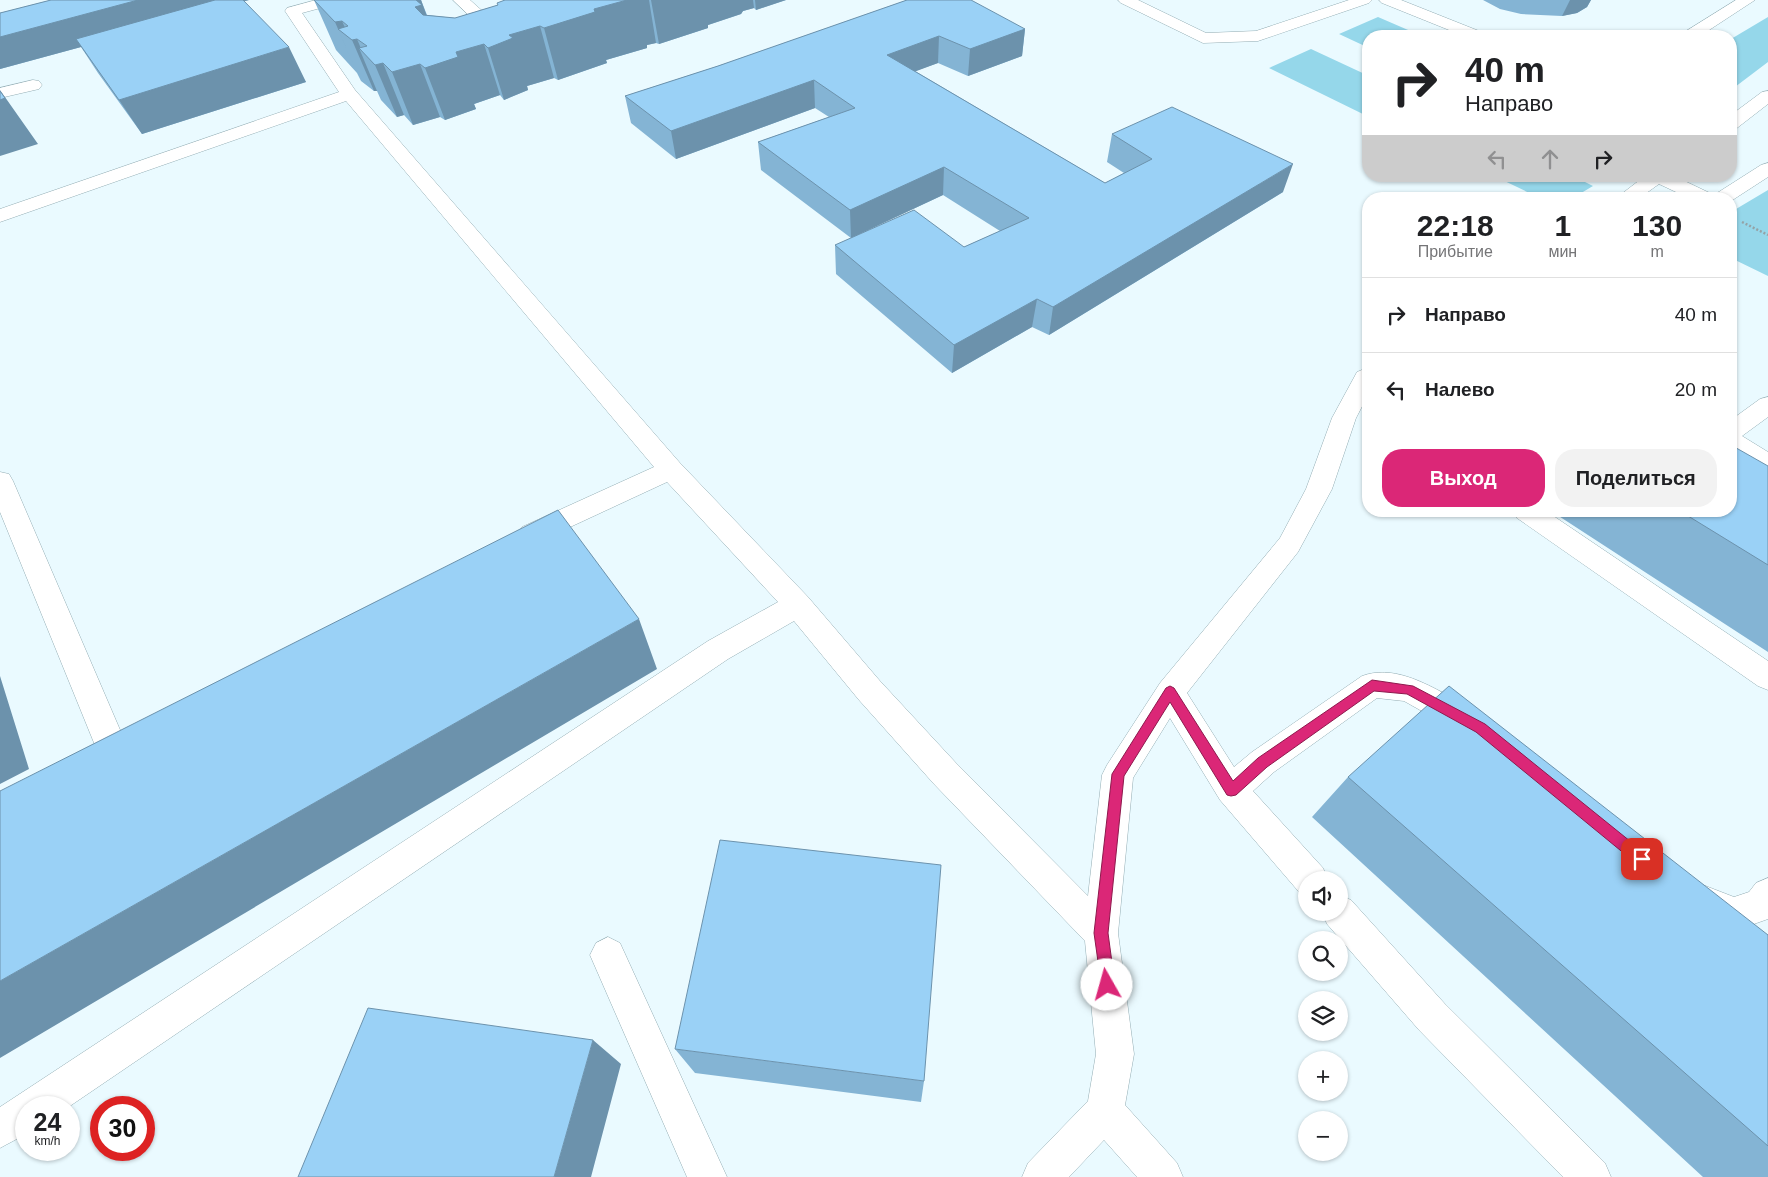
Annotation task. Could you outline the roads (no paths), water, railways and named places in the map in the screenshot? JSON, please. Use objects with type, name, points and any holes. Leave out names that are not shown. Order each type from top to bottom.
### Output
[{"type":"street","points":[[334,0],[293,11],[349,94],[671,470],[798,605],[879,703],[1026,861],[1101,933]]},
{"type":"street","points":[[461,0],[485,22],[569,0]]},
{"type":"street","points":[[1126,0],[1204,38],[1258,36],[1364,0]]},
{"type":"street","points":[[1387,0],[1463,30]]},
{"type":"street","points":[[1699,30],[1747,0]]},
{"type":"street","points":[[0,93],[33,85]]},
{"type":"street","points":[[0,216],[349,94]]},
{"type":"street","points":[[1737,119],[1768,96]]},
{"type":"street","points":[[1732,192],[1768,169]]},
{"type":"street","points":[[1635,192],[1649,182]]},
{"type":"street","points":[[1671,182],[1692,192]]},
{"type":"street","points":[[1042,1177],[1105,1111],[1115,1054],[1101,933],[1118,774],[1170,692],[1289,545],[1319,489],[1344,418],[1362,384]]},
{"type":"street","points":[[1737,428],[1768,405]]},
{"type":"street","points":[[1737,445],[1768,464]]},
{"type":"street","points":[[512,542],[671,470]]},
{"type":"street","points":[[0,481],[117,760]]},
{"type":"street","points":[[1535,517],[1768,677]]},
{"type":"street","points":[[51,1096],[718,650],[798,605]]},
{"type":"street","points":[[1231,790],[1263,762],[1372,685],[1409,689],[1488,734]]},
{"type":"street","points":[[1170,692],[1231,790],[1303,871]]},
{"type":"street","points":[[1678,888],[1685,895],[1734,914],[1760,905],[1768,895]]},
{"type":"street","points":[[1347,921],[1432,1017],[1591,1177]]},
{"type":"street","points":[[608,955],[707,1177]]},
{"type":"street","points":[[1105,1111],[1163,1177]]},
{"type":"street","points":[[0,1129],[15,1119]]}]
